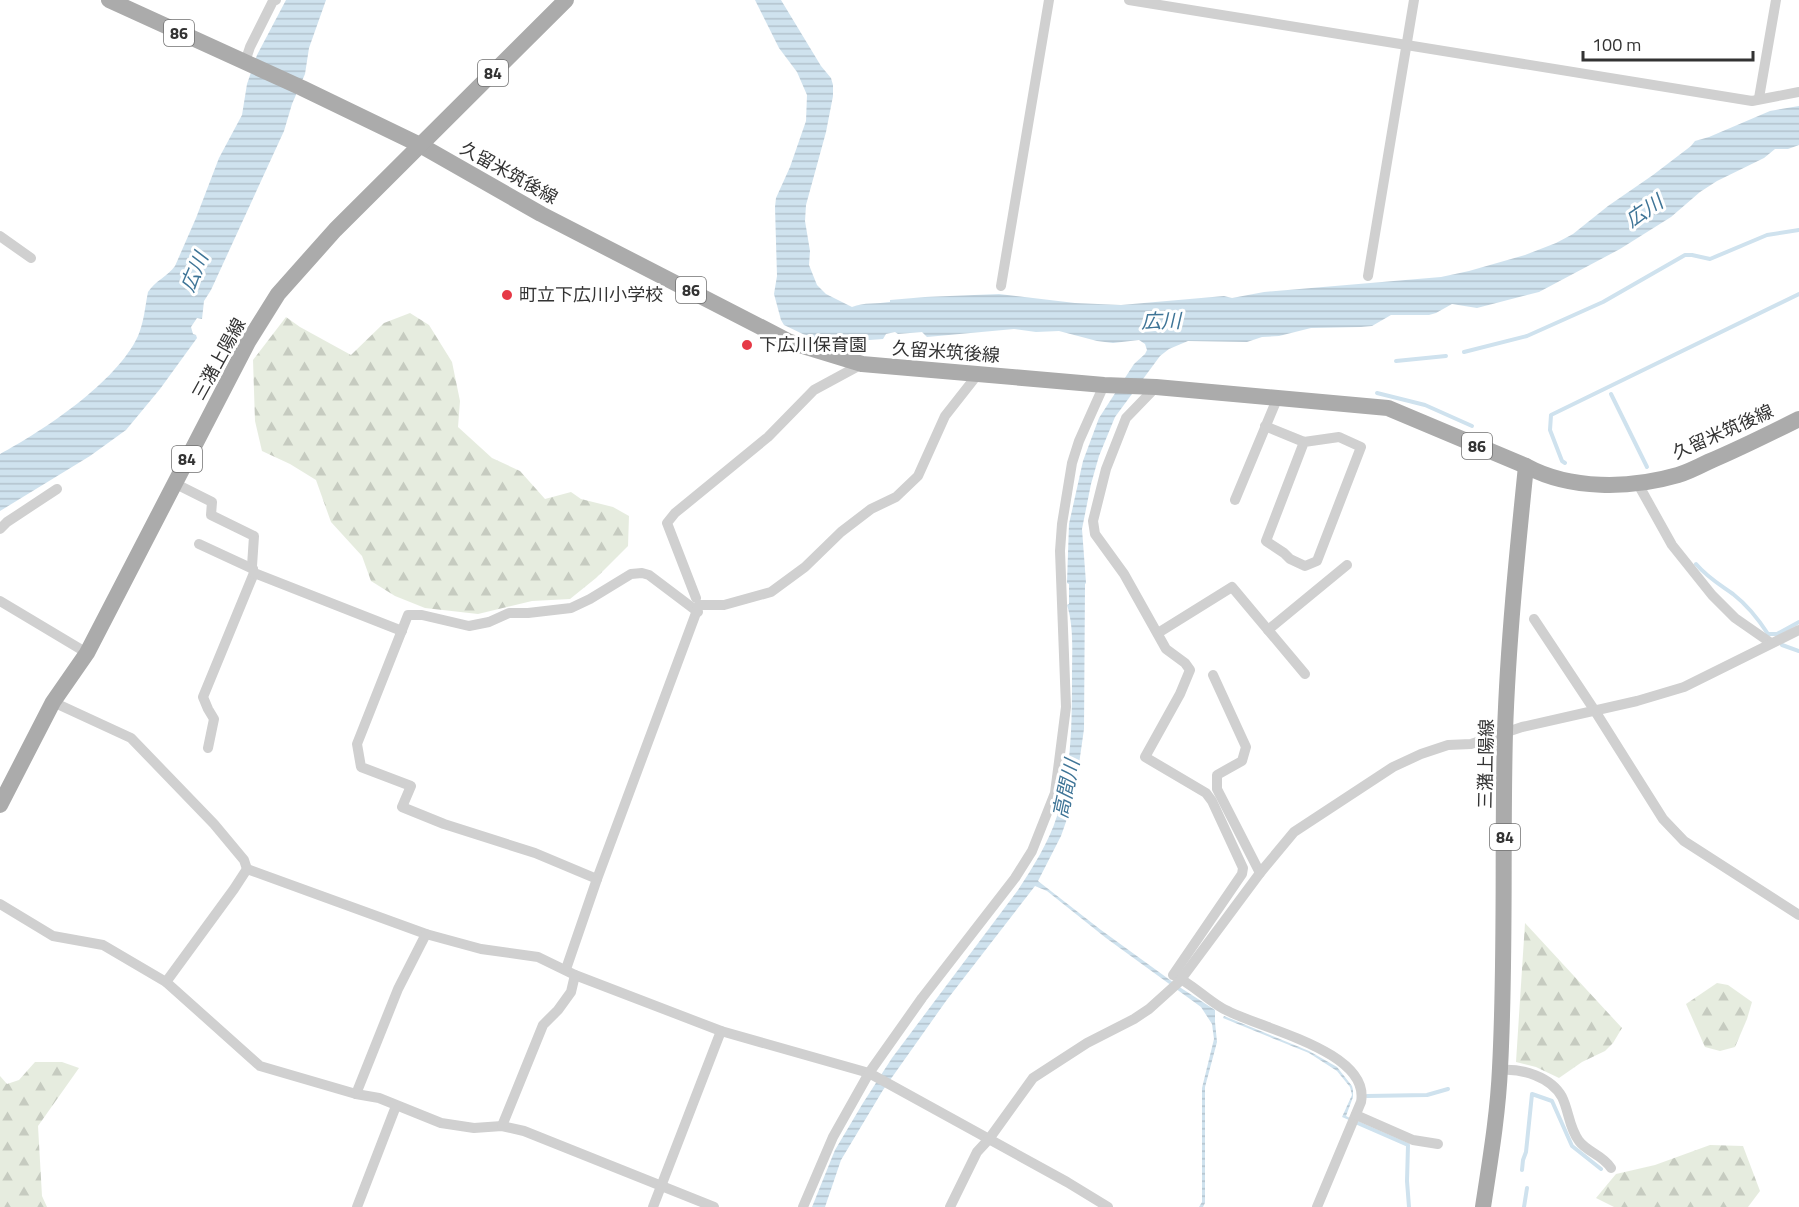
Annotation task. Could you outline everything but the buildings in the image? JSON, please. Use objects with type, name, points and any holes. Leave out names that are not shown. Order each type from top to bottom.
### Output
[{"type":"main road","name":"久留米筑後線","points":[[109,0],[140,9],[247,63],[420,145],[542,214],[790,342],[862,364],[1388,408],[1526,466],[1544,476],[1592,484],[1638,484],[1679,475],[1799,419]]},
{"type":"main road","name":"三潴上陽線","points":[[0,805],[53,702],[87,653],[248,342],[278,294],[335,230],[566,0]]},
{"type":"main road","name":"三潴上陽線","points":[[1483,1207],[1500,1070],[1504,976],[1505,732],[1514,582],[1526,466]]},
{"type":"street","points":[[247,63],[250,47],[273,1],[276,0]]},
{"type":"street","points":[[1001,286],[1049,0]]},
{"type":"street","points":[[1129,0],[1752,101],[1799,92]]},
{"type":"street","points":[[1368,276],[1414,0]]},
{"type":"street","points":[[1759,98],[1776,0]]},
{"type":"street","points":[[0,236],[31,258]]},
{"type":"street","points":[[696,598],[667,522],[768,437],[814,390],[862,364]]},
{"type":"street","points":[[502,1126],[543,1025],[571,992],[571,972],[597,879],[699,605],[724,605],[771,592],[805,567],[841,532],[871,509],[896,497],[918,476],[945,416],[978,374]]},
{"type":"street","points":[[803,1207],[832,1137],[869,1073],[922,999],[1015,878],[1032,850],[1055,793],[1066,707],[1060,551],[1062,524],[1072,463],[1079,441],[1108,385]]},
{"type":"street","points":[[1150,387],[1126,418],[1106,469],[1093,521],[1095,534],[1124,574],[1166,649],[1185,663],[1190,670],[1180,694],[1145,757],[1206,793],[1212,801],[1243,868],[1242,874],[1173,975],[1177,983],[1223,1009],[1323,1050],[1344,1065],[1360,1083],[1363,1092],[1355,1119],[1317,1207]]},
{"type":"street","points":[[1235,500],[1277,399]]},
{"type":"street","points":[[1265,426],[1304,442],[1339,437],[1361,447],[1317,561],[1305,566],[1290,559],[1266,541],[1304,442]]},
{"type":"street","points":[[174,483],[212,502],[211,515],[254,536],[252,566],[254,571],[203,697],[214,719],[208,748]]},
{"type":"street","points":[[1638,484],[1672,545],[1712,595],[1735,618],[1771,644]]},
{"type":"street","points":[[0,529],[57,489]]},
{"type":"street","points":[[199,544],[254,571],[402,631]]},
{"type":"street","points":[[1269,630],[1347,565]]},
{"type":"street","points":[[597,879],[535,852],[444,824],[402,807],[411,786],[361,767],[357,744],[408,615],[422,615],[469,626],[489,622],[509,613],[571,608],[631,574],[642,573],[650,575],[698,612]]},
{"type":"street","points":[[1158,633],[1232,587],[1305,674]]},
{"type":"street","points":[[0,601],[87,653]]},
{"type":"street","points":[[1534,619],[1662,819],[1684,841],[1799,915]]},
{"type":"street","points":[[950,1207],[977,1152],[1033,1078],[1087,1043],[1134,1019],[1149,1009],[1177,983],[1294,832],[1394,767],[1421,753],[1448,745],[1471,744],[1505,732],[1637,701],[1684,687],[1799,630]]},
{"type":"street","points":[[1214,675],[1246,747],[1242,761],[1216,775],[1217,789],[1260,873]]},
{"type":"street","points":[[53,702],[131,738],[214,824],[244,860],[247,869]]},
{"type":"street","points":[[247,869],[426,934],[482,949],[538,957],[722,1031],[869,1073],[1108,1207]]},
{"type":"street","points":[[166,982],[247,869]]},
{"type":"street","points":[[0,904],[53,936],[104,945],[166,982],[260,1065],[356,1094],[378,1098],[441,1124],[474,1128],[502,1126],[524,1131],[714,1207]]},
{"type":"street","points":[[356,1094],[398,989],[426,934]]},
{"type":"street","points":[[653,1207],[722,1031]]},
{"type":"street","points":[[1500,1070],[1528,1072],[1552,1084],[1562,1097],[1580,1143],[1607,1161],[1611,1168]]},
{"type":"street","points":[[357,1207],[396,1106]]},
{"type":"street","points":[[1355,1119],[1413,1140],[1438,1144]]},
{"type":"green space","points":[[410,313],[429,325],[452,362],[460,401],[458,427],[492,458],[520,471],[545,499],[571,492],[581,499],[613,507],[629,516],[628,546],[596,578],[570,599],[532,601],[478,614],[425,608],[395,596],[371,581],[362,556],[331,522],[316,480],[262,451],[255,421],[253,360],[286,317],[351,355],[384,323]]},
{"type":"green space","points":[[1525,923],[1622,1028],[1605,1051],[1582,1062],[1559,1078],[1536,1067],[1516,1062]]},
{"type":"green space","points":[[1717,983],[1728,985],[1752,1002],[1735,1047],[1720,1051],[1705,1047],[1686,1004]]},
{"type":"green space","points":[[35,1062],[62,1062],[79,1068],[38,1126],[42,1196],[47,1207],[0,1207],[0,1076],[7,1084],[19,1080]]},
{"type":"green space","points":[[1710,1145],[1743,1146],[1760,1191],[1748,1207],[1614,1207],[1596,1198],[1616,1174],[1655,1165]]},
{"type":"water","name":"広川","points":[[286,0],[326,0],[309,48],[305,74],[292,104],[284,131],[204,301],[202,319],[197,318],[191,327],[197,338],[160,389],[126,430],[90,456],[0,511],[0,454],[77,404],[114,371],[138,336],[148,292],[175,266],[219,158],[242,115],[247,84],[257,55]]},
{"type":"water","points":[[755,0],[781,0],[821,66],[831,78],[833,96],[826,132],[806,205],[809,265],[817,285],[826,294],[852,307],[890,302],[890,300],[999,294],[1075,303],[1121,305],[1224,296],[1232,298],[1264,292],[1441,277],[1525,255],[1556,243],[1573,234],[1695,141],[1770,111],[1799,106],[1799,145],[1788,149],[1775,149],[1764,158],[1717,181],[1700,192],[1671,217],[1620,249],[1539,292],[1477,308],[1452,304],[1429,315],[1391,315],[1372,326],[1311,328],[1247,342],[1188,341],[1169,349],[1160,356],[1115,417],[1099,456],[1082,529],[1086,583],[1084,729],[1074,799],[1061,836],[1038,881],[1101,930],[1215,1010],[1217,1042],[1205,1087],[1205,1203],[1203,1207],[1199,1207],[1202,1202],[1202,1088],[1214,1039],[1212,1024],[1201,1007],[1106,938],[1047,891],[1035,886],[946,1001],[883,1090],[841,1160],[825,1207],[812,1207],[835,1150],[863,1103],[892,1058],[1018,890],[1054,826],[1066,781],[1071,728],[1072,639],[1067,605],[1069,604],[1069,584],[1067,583],[1069,524],[1083,461],[1099,418],[1134,364],[1147,350],[1145,344],[1139,340],[1113,343],[1059,331],[1036,332],[1014,329],[927,337],[922,332],[898,334],[895,332],[886,334],[883,339],[856,341],[839,338],[830,343],[807,336],[784,325],[774,294],[777,276],[775,207],[776,198],[806,121],[807,95],[797,72],[779,48]]},
{"type":"water","points":[[1224,1016],[1309,1051],[1337,1067],[1352,1086],[1353,1097],[1346,1116],[1356,1123],[1342,1117],[1352,1095],[1350,1087],[1337,1071],[1309,1053],[1223,1018]]},
{"type":"waterway","points":[[1464,352],[1527,336],[1603,302],[1685,255],[1710,259],[1767,235],[1799,230]]},
{"type":"waterway","points":[[1565,463],[1562,461],[1550,430],[1551,415],[1799,294]]},
{"type":"waterway","points":[[1396,361],[1446,356]]},
{"type":"waterway","points":[[1377,393],[1425,405],[1472,426]]},
{"type":"waterway","points":[[1611,394],[1647,467]]},
{"type":"waterway","points":[[1696,564],[1743,603],[1768,634],[1777,634],[1799,622]]},
{"type":"waterway","points":[[1782,645],[1799,651]]},
{"type":"waterway","points":[[1367,1096],[1427,1095],[1448,1089]]},
{"type":"waterway","points":[[1522,1170],[1532,1094],[1552,1101],[1572,1146],[1601,1169]]},
{"type":"waterway","points":[[1353,1121],[1408,1145],[1409,1207]]},
{"type":"waterway","points":[[1524,1207],[1527,1188]]},
{"type":"place","name":"町立下広川小学校","points":[[507,295]]},
{"type":"place","name":"下広川保育園","points":[[747,345]]},
{"type":"water label","name":"高間川","points":[[1066,789]]}]
